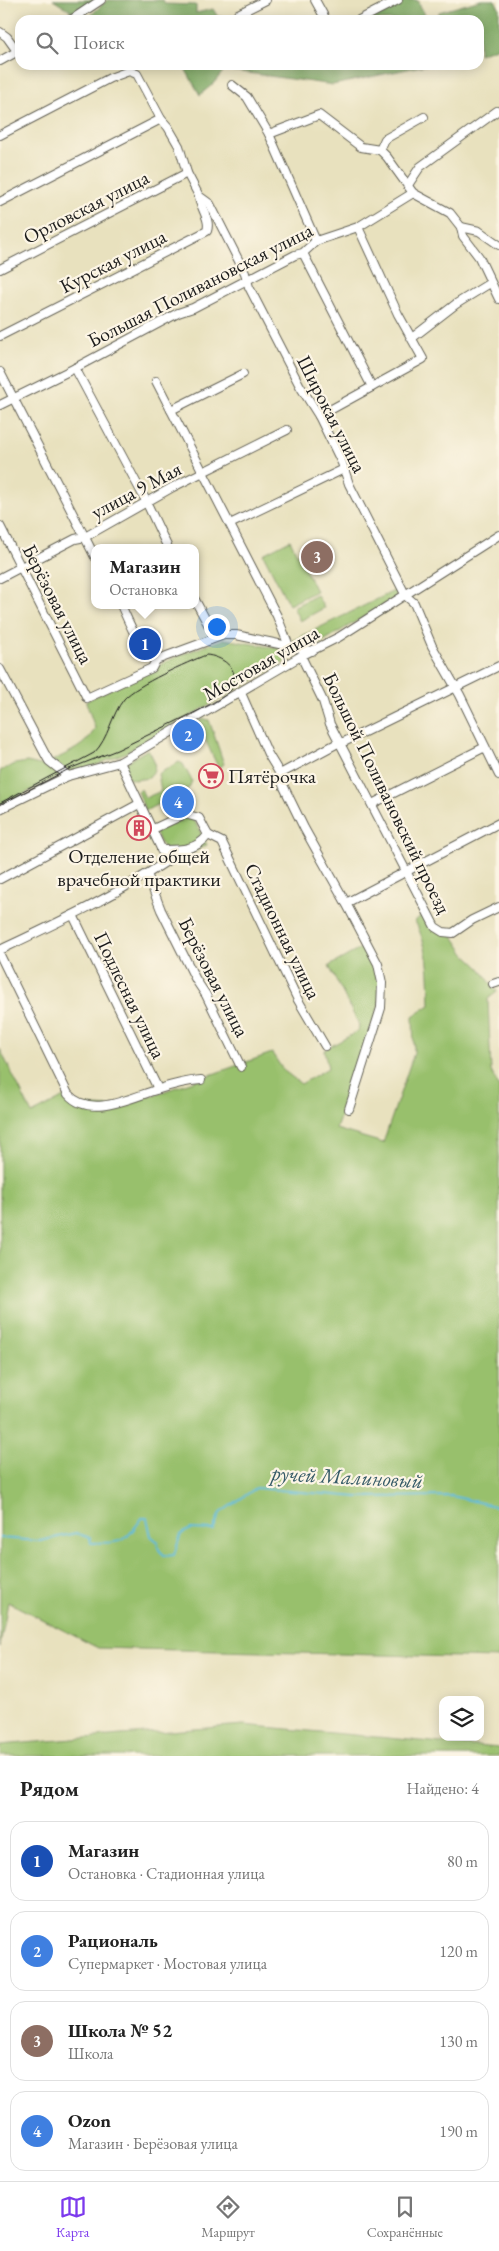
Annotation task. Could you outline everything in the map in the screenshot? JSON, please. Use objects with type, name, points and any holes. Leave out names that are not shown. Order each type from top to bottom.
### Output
[{"type":"street","points":[[238,14],[266,0]]},
{"type":"street","points":[[315,0],[323,15]]},
{"type":"street","points":[[370,15],[398,0]]},
{"type":"street","points":[[79,15],[100,1]]},
{"type":"street","points":[[0,32],[15,46]]},
{"type":"street","points":[[0,61],[15,53]]},
{"type":"street","name":"Широкая улица","points":[[0,135],[110,78],[124,72],[133,71],[137,74],[149,93],[161,120],[168,127],[178,146],[187,173],[199,196],[210,204],[247,279],[248,286],[300,386],[319,416],[349,484],[406,596],[414,603],[432,646],[499,775]]},
{"type":"street","points":[[232,85],[247,97],[269,134],[316,241]]},
{"type":"street","points":[[408,185],[420,168],[497,111]]},
{"type":"street","points":[[269,134],[319,115],[361,146],[380,150],[413,193],[450,214],[461,226],[463,236],[479,256],[499,299]]},
{"type":"street","points":[[380,150],[385,139],[424,118]]},
{"type":"street","points":[[0,202],[161,120]]},
{"type":"street","name":"Орловская улица","points":[[0,269],[187,173]]},
{"type":"street","name":"Большая Поливановская улица","points":[[0,405],[75,368],[134,335],[178,313],[193,308],[295,255],[303,253],[316,241],[358,227],[413,193]]},
{"type":"street","name":"Курская улица","points":[[0,336],[207,231],[208,220],[200,204],[199,196]]},
{"type":"street","points":[[461,226],[479,231],[499,245]]},
{"type":"street","points":[[319,416],[423,359],[394,306],[358,227]]},
{"type":"street","points":[[303,253],[372,387]]},
{"type":"street","points":[[412,338],[456,304],[490,283]]},
{"type":"street","points":[[75,368],[166,544]]},
{"type":"street","points":[[0,372],[91,550]]},
{"type":"street","points":[[171,410],[243,374]]},
{"type":"street","points":[[156,381],[277,616],[288,646]]},
{"type":"street","name":"улица 9 Мая","points":[[0,578],[75,539],[84,537],[204,472],[287,430]]},
{"type":"street","points":[[230,524],[344,469]]},
{"type":"street","name":"Берёзовая улица","points":[[0,526],[87,698],[152,668],[159,660]]},
{"type":"street","name":"Мостовая улица","points":[[0,809],[68,776],[120,762],[301,656],[339,637],[499,535]]},
{"type":"street","points":[[199,607],[215,637]]},
{"type":"street","points":[[123,609],[150,658],[159,660],[215,637],[236,635],[312,651]]},
{"type":"street","name":"Большой Поливановский проезд","points":[[301,656],[340,743],[435,927],[443,932],[452,933],[472,920],[499,907]]},
{"type":"street","points":[[280,774],[499,666]]},
{"type":"street","points":[[0,669],[45,754],[50,761],[68,776]]},
{"type":"street","points":[[240,693],[304,828],[378,964],[382,983],[381,1008],[349,1109]]},
{"type":"street","points":[[372,804],[485,747]]},
{"type":"street","points":[[120,762],[161,850],[190,848],[203,842],[208,835]]},
{"type":"street","points":[[0,879],[139,804]]},
{"type":"street","name":"Стадионная улица","points":[[151,830],[185,814],[199,818],[208,835],[222,842],[298,1000],[325,1046]]},
{"type":"street","points":[[346,903],[499,823]]},
{"type":"street","name":"Подлесная улица","points":[[0,950],[73,915],[147,874],[167,861],[161,850]]},
{"type":"street","name":"Берёзовая улица","points":[[147,874],[166,919],[241,1067]]},
{"type":"street","name":"Подлесная улица","points":[[73,915],[158,1089]]},
{"type":"street","points":[[0,955],[68,1094],[73,1099],[80,1103],[95,1106],[114,1104],[189,1080],[202,1080]]},
{"type":"green space","points":[[53,0],[94,0],[86,14],[72,12]]},
{"type":"green space","points":[[107,0],[163,0],[165,4],[196,5],[196,13],[213,9],[217,15],[91,15]]},
{"type":"green space","points":[[405,0],[417,0],[425,15],[375,15]]},
{"type":"green space","points":[[481,0],[495,0],[499,8],[499,47],[484,52],[484,15],[438,15],[439,12]]},
{"type":"green space","points":[[186,70],[224,70],[213,84],[200,95]]},
{"type":"green space","points":[[231,70],[403,70],[333,85]]},
{"type":"green space","points":[[290,540],[316,591],[289,605],[263,554]]},
{"type":"green space","points":[[396,590],[397,595],[394,599],[315,646],[293,643],[294,640]]},
{"type":"green space","points":[[317,595],[324,608],[300,621],[293,607]]},
{"type":"green space","points":[[224,639],[293,651],[297,655],[127,752],[95,766],[70,772],[52,761],[77,748],[92,734],[95,728],[86,702],[90,699],[180,655]]},
{"type":"green space","points":[[204,719],[209,720],[224,764],[221,767],[217,765],[197,722]]},
{"type":"green space","points":[[148,749],[154,764],[152,774],[149,778],[134,780],[128,778],[124,764]]},
{"type":"green space","points":[[27,762],[57,769],[62,775],[0,806],[0,771],[15,764]]},
{"type":"green space","points":[[179,762],[183,764],[192,781],[189,788],[145,811],[138,791],[141,789],[145,798],[161,791],[158,774]]},
{"type":"green space","points":[[186,816],[193,818],[207,845],[171,863],[155,832]]},
{"type":"green space","points":[[427,911],[434,927],[451,933],[465,954],[480,968],[497,992],[488,999],[491,1071],[499,1087],[499,1658],[98,1648],[8,1602],[0,1647],[0,1049],[32,1114],[66,1096],[71,1102],[78,1105],[111,1107],[151,1096],[272,1053],[283,1070],[301,1084],[328,1068],[324,1050],[358,1031],[359,1025],[329,966],[365,946],[380,983],[379,1005],[336,1129],[383,1143],[414,1053],[413,1016],[430,1005],[426,952],[415,921]]},
{"type":"green space","points":[[243,1725],[499,1748],[499,1756],[0,1756],[0,1745]]},
{"type":"waterway","name":"ручей Малиновый","points":[[0,1538],[40,1541],[76,1533],[90,1538],[91,1543],[116,1542],[126,1538],[142,1518],[147,1518],[151,1536],[158,1542],[159,1550],[165,1556],[174,1555],[181,1534],[191,1529],[213,1530],[220,1513],[256,1488],[358,1497],[452,1496],[499,1507]]},
{"type":"tram line","points":[[0,803],[94,753],[103,740],[124,699],[139,687],[175,668],[206,655],[218,658],[228,664],[234,674],[232,689],[212,704],[117,750],[69,769],[0,805]]},
{"type":"place","name":"Школа № 52","points":[[317,557]]},
{"type":"place","name":"Магазин","points":[[145,644]]},
{"type":"place","name":"Рациональ","points":[[188,735]]},
{"type":"place","name":"Пятёрочка","points":[[211,776]]},
{"type":"place","name":"Ozon","points":[[178,802]]},
{"type":"place","name":"Отделение общей врачебной практики","points":[[139,828]]}]
